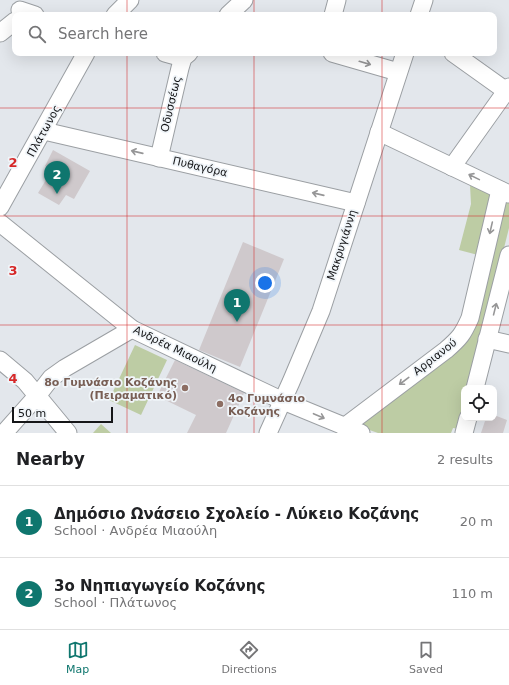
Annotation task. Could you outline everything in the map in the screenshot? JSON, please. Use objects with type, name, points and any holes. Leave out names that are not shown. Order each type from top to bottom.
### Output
[{"type":"street","points":[[118,12],[130,0]]},
{"type":"street","points":[[231,12],[244,0]]},
{"type":"street","points":[[334,12],[337,0]]},
{"type":"street","points":[[420,12],[424,0]]},
{"type":"street","name":"Πλάτωνος","points":[[0,207],[44,131],[84,56]]},
{"type":"street","name":"Οδυσσέως","points":[[159,158],[180,68],[186,56]]},
{"type":"street","points":[[342,56],[398,72]]},
{"type":"street","name":"Μακρυγιάννη","points":[[268,433],[321,311],[404,56]]},
{"type":"street","points":[[452,167],[508,90],[457,56]]},
{"type":"street","name":"Πυθαγόρα","points":[[44,131],[356,203]]},
{"type":"street","points":[[379,132],[504,192]]},
{"type":"street","name":"Αρριανού","points":[[344,427],[458,340],[464,333],[470,318],[504,192]]},
{"type":"street","name":"Ανδρέα Μιαούλη","points":[[0,223],[132,329],[283,401],[361,433]]},
{"type":"street","points":[[476,385],[509,255]]},
{"type":"street","points":[[4,433],[51,378],[65,368],[132,329]]},
{"type":"street","points":[[487,339],[509,344]]},
{"type":"street","points":[[0,360],[25,380],[68,433]]},
{"type":"street","points":[[464,433],[467,421]]},
{"type":"green space","points":[[470,185],[490,194],[478,255],[459,250],[471,204]]},
{"type":"green space","points":[[502,199],[509,201],[509,228],[470,385],[461,385],[461,421],[459,429],[453,428],[451,433],[378,433],[358,426],[459,348]]},
{"type":"green space","points":[[135,345],[167,360],[141,415],[109,400]]},
{"type":"green space","points":[[101,424],[111,433],[93,433]]},
{"type":"building","points":[[53,150],[90,171],[74,199],[66,195],[59,205],[38,193],[52,170],[45,166]]},
{"type":"building","points":[[243,242],[284,259],[240,367],[199,350]]},
{"type":"building","points":[[175,360],[244,393],[226,433],[187,433],[196,415],[157,396]]},
{"type":"building","points":[[497,416],[507,420],[503,433],[481,433],[485,421],[497,421]]},
{"type":"place","name":"3ο Νηπιαγωγείο Κοζάνης","points":[[57,194]]},
{"type":"place","name":"Δημόσιο Ωνάσειο Σχολείο - Λύκειο Κοζάνης","points":[[237,322]]},
{"type":"place","name":"8ο Γυμνάσιο Κοζάνης (Πειραματικό)","points":[[185,388]]},
{"type":"place","name":"4ο Γυμνάσιο Κοζάνης","points":[[220,404]]}]
